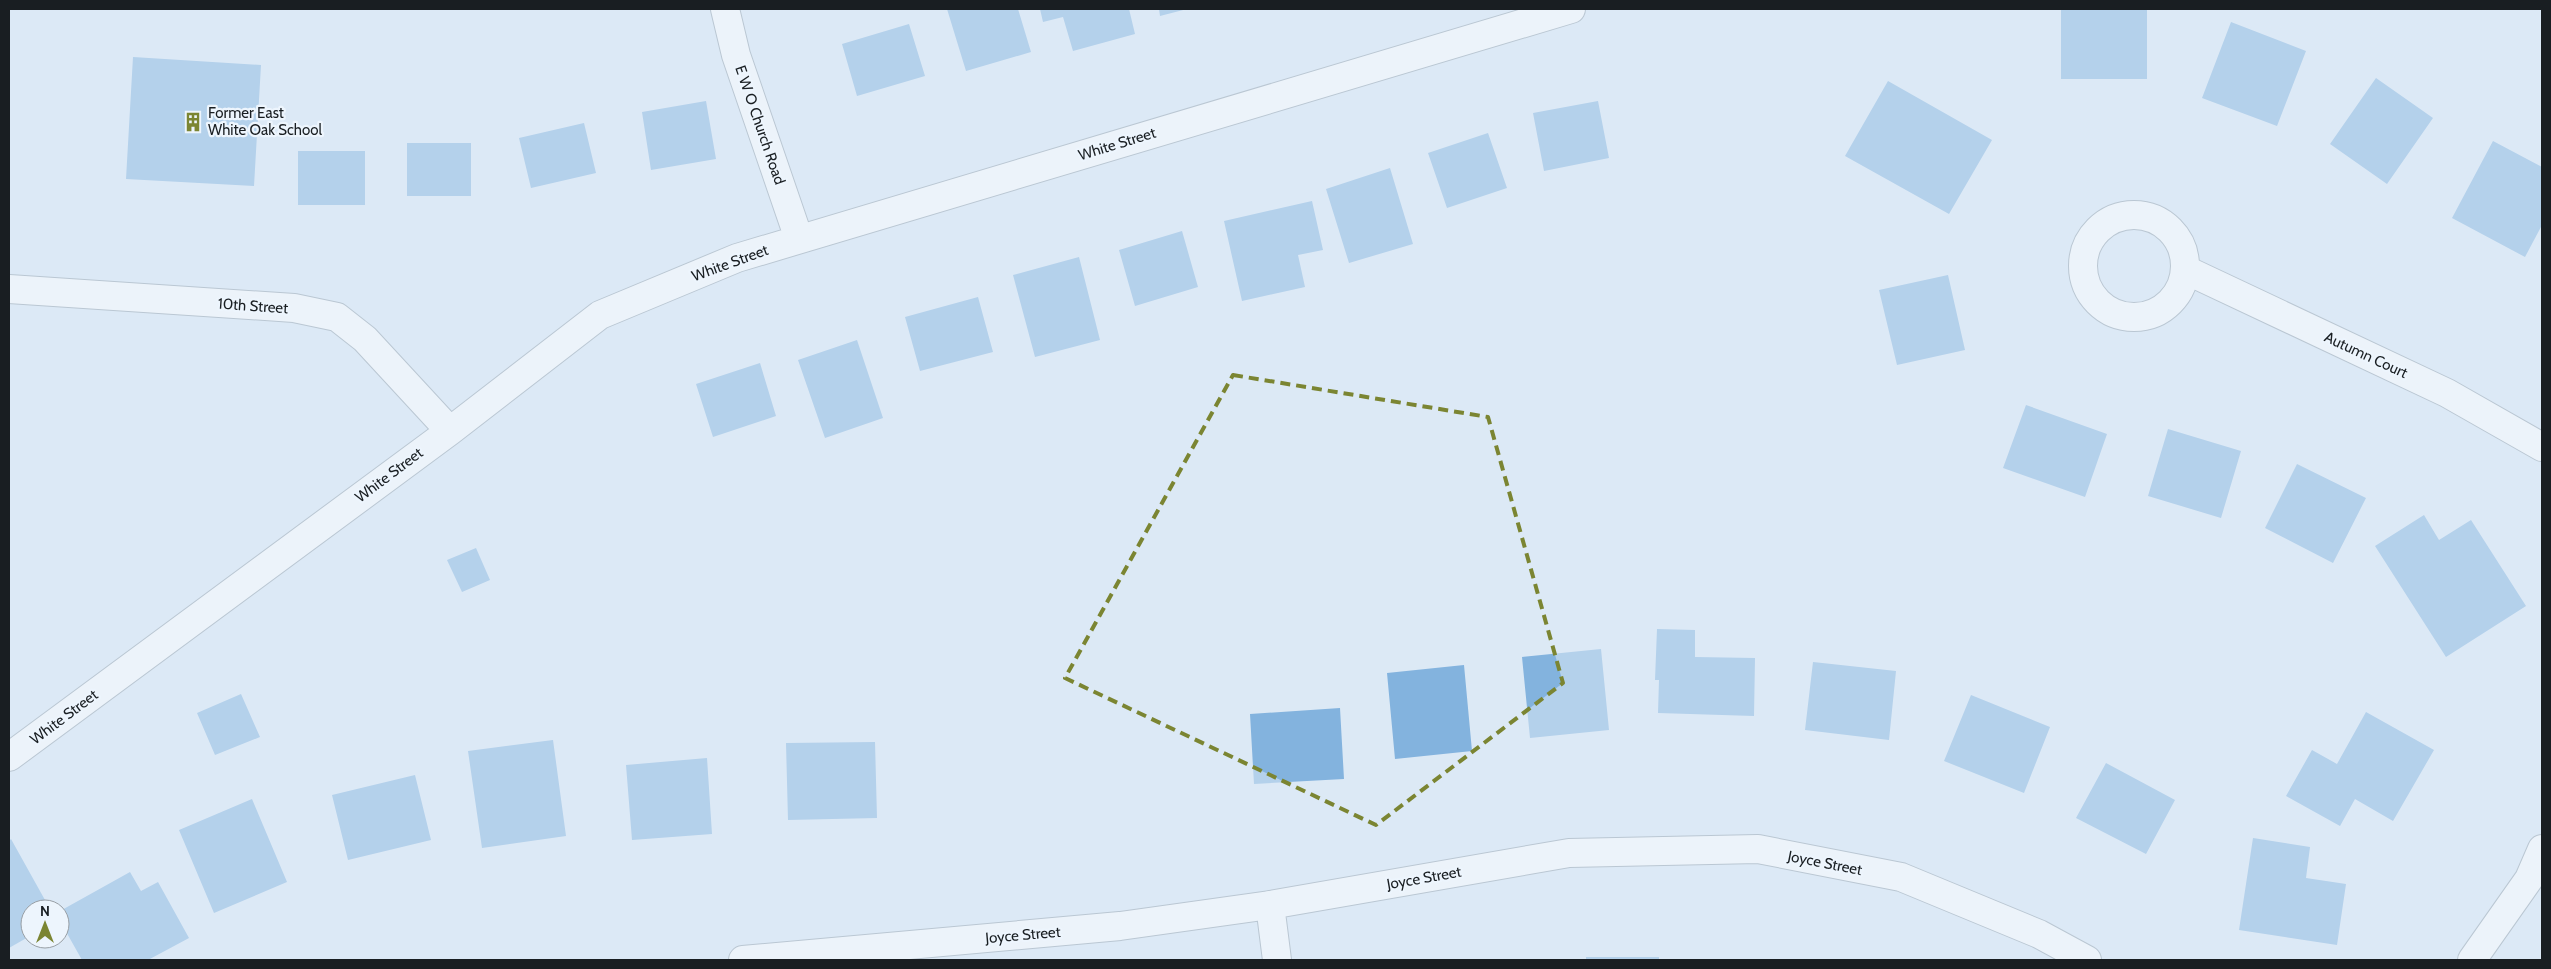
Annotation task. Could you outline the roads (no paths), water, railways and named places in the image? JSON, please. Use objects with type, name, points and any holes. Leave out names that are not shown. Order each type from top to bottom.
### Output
[{"type":"street","name":"E W O Church Road","points":[[725,9],[736,55],[799,239]]},
{"type":"street","name":"White Street","points":[[9,757],[450,431],[600,315],[738,258],[1571,9]]},
{"type":"street","name":"Autumn Court","points":[[2186,270],[2447,393],[2542,447]]},
{"type":"street","name":"10th Street","points":[[9,289],[294,308],[337,317],[365,339],[450,431]]},
{"type":"street","name":"Joyce Street","points":[[743,960],[1120,926],[1270,904],[1569,853],[1758,849],[1901,877],[2039,934],[2087,960]]},
{"type":"street","points":[[2472,960],[2529,879],[2542,849]]},
{"type":"street","points":[[1270,904],[1277,960]]},
{"type":"place","name":"Former East White Oak School","points":[[193,122]]}]
